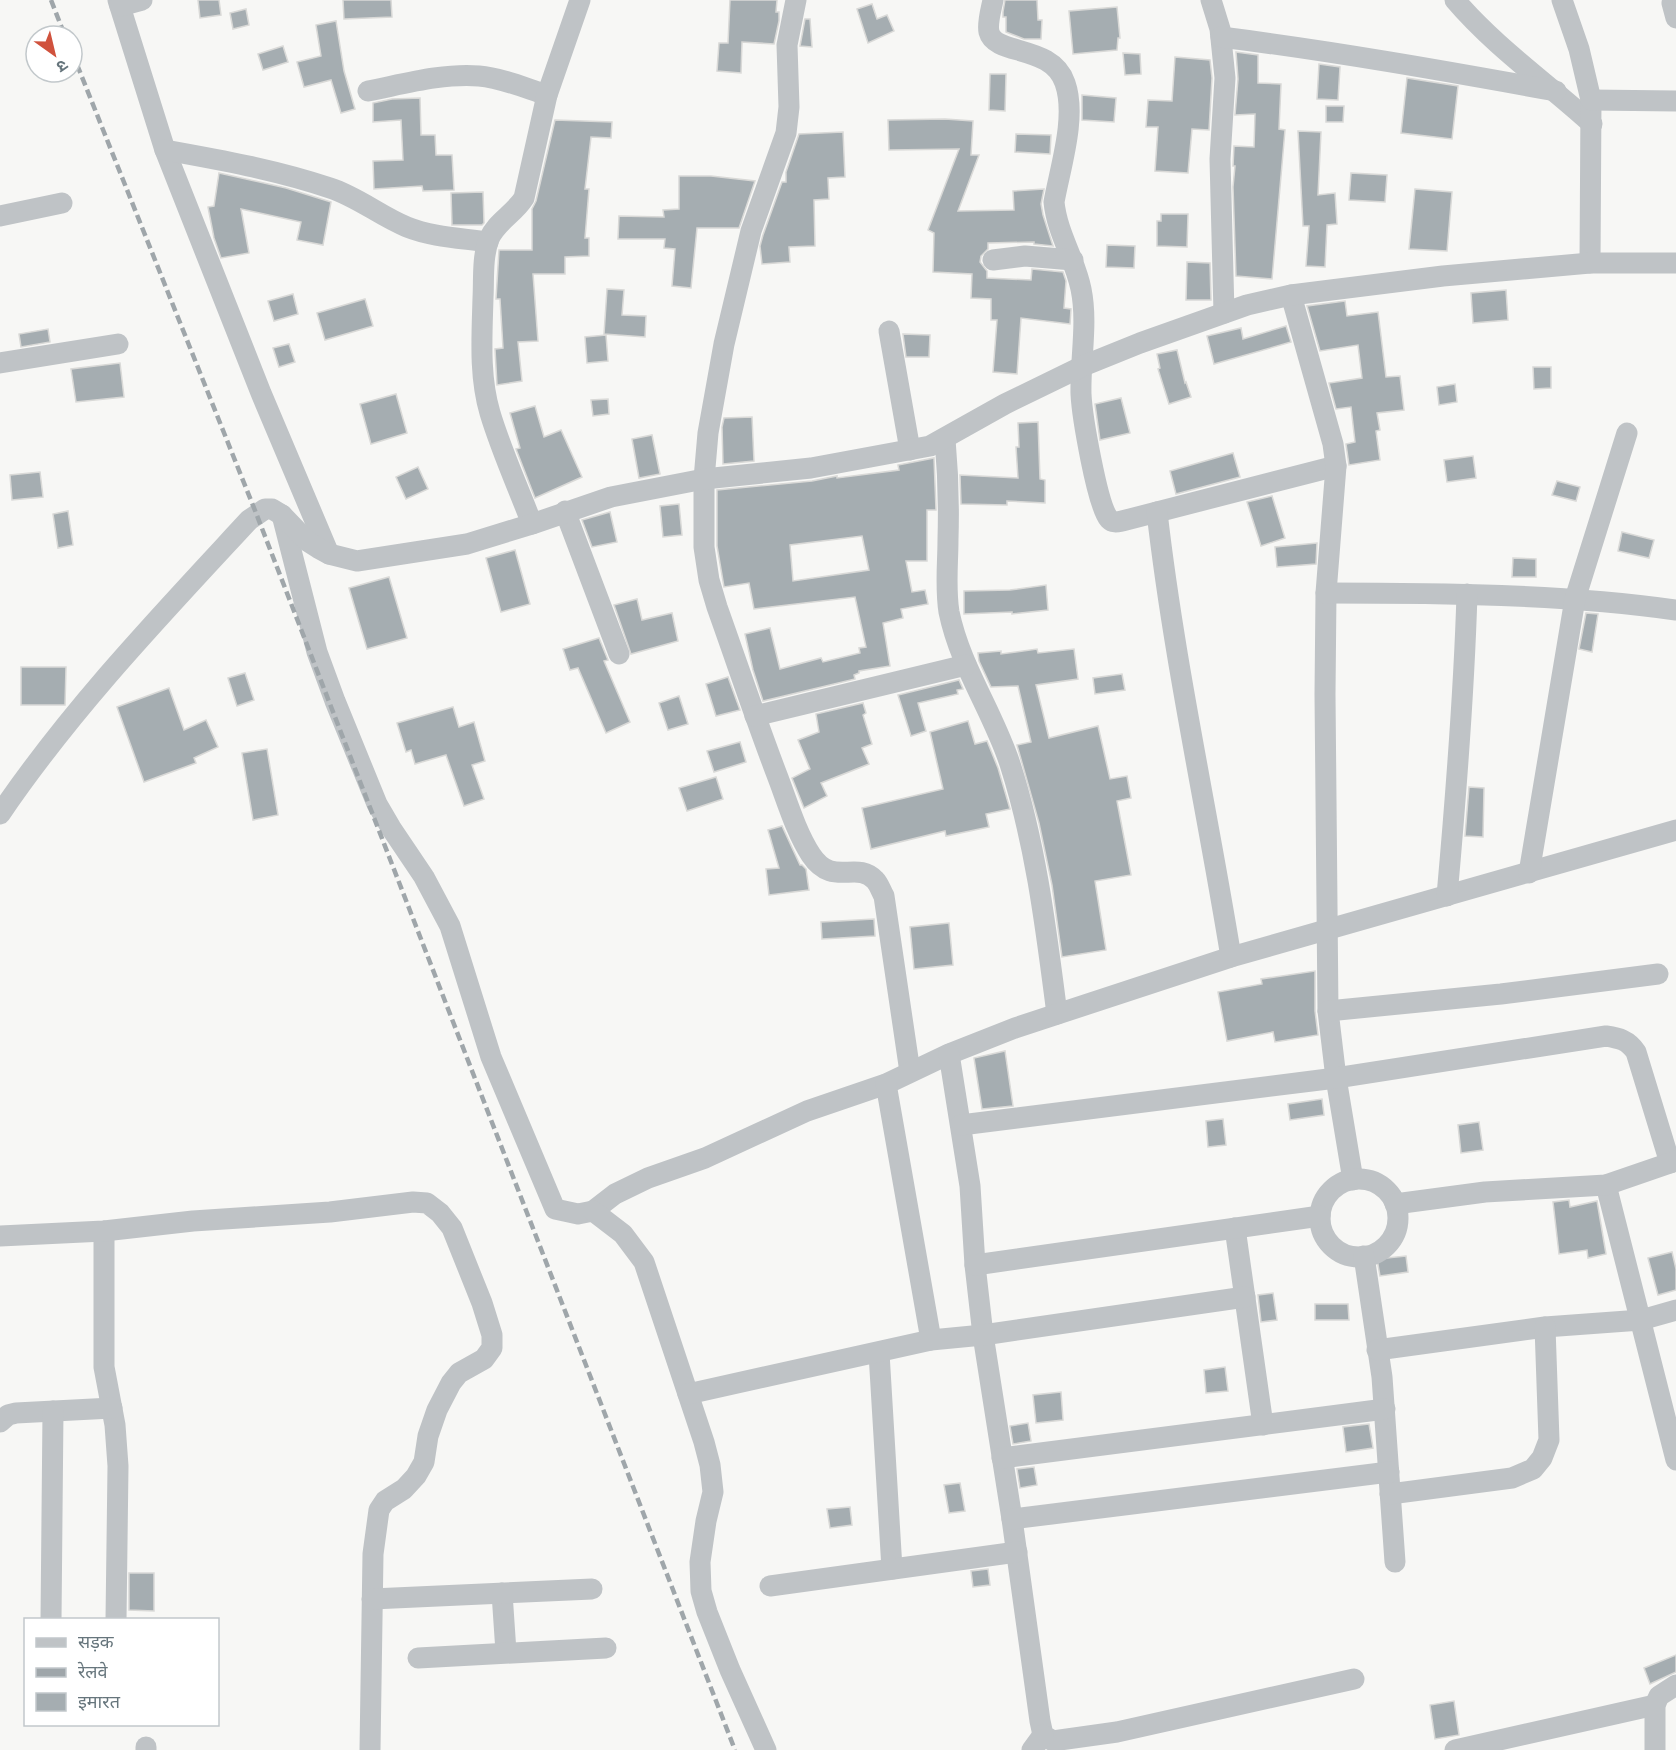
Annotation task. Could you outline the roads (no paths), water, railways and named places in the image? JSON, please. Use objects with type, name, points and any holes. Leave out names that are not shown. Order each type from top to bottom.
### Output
[{"type":"street","points":[[142,0],[119,3],[165,150],[261,393],[329,554]]},
{"type":"street","points":[[532,524],[489,412],[484,383],[482,348],[484,267],[488,242],[494,229],[517,208],[524,198],[547,95],[580,0]]},
{"type":"street","points":[[796,0],[787,45],[789,107],[786,133],[756,213],[714,390],[704,479],[704,547],[709,580],[755,716],[787,801],[812,856],[825,871],[837,874],[855,872],[867,874],[876,880],[884,896],[910,1072]]},
{"type":"street","points":[[993,0],[988,29],[992,40],[998,44],[1045,58],[1065,81],[1069,122],[1054,202],[1059,228],[1073,260],[1082,299],[1081,392],[1084,418],[1094,471],[1106,513],[1110,519],[1115,522],[1336,466]]},
{"type":"street","points":[[1211,0],[1221,36],[1225,78],[1220,159],[1224,313]]},
{"type":"street","points":[[1455,0],[1534,75],[1556,91],[1592,124]]},
{"type":"street","points":[[1562,0],[1579,48],[1591,100],[1590,263]]},
{"type":"street","points":[[1221,36],[1332,51],[1556,91]]},
{"type":"street","points":[[368,91],[451,76],[480,76],[509,82],[547,95]]},
{"type":"street","points":[[1591,100],[1676,101]]},
{"type":"street","points":[[165,150],[275,171],[352,196],[407,227],[432,234],[488,242]]},
{"type":"street","points":[[0,216],[62,203]]},
{"type":"street","points":[[993,260],[1025,256],[1073,260]]},
{"type":"street","points":[[0,814],[8,790],[249,520],[265,509],[282,515],[307,540],[329,554],[357,561],[467,544],[611,497],[704,479],[811,468],[930,446],[1005,404],[1083,366],[1247,304],[1291,295],[1443,276],[1590,263],[1676,263]]},
{"type":"street","points":[[1291,295],[1333,444],[1336,466],[1326,593],[1328,1011],[1353,1180]]},
{"type":"street","points":[[889,331],[910,450]]},
{"type":"street","points":[[0,363],[118,345]]},
{"type":"street","points":[[1529,873],[1575,599],[1627,433]]},
{"type":"street","points":[[945,439],[948,471],[949,609],[955,636],[1009,761],[1022,803],[1032,844],[1045,921],[1057,1014]]},
{"type":"street","points":[[565,512],[619,654]]},
{"type":"street","points":[[1157,512],[1162,558],[1231,957]]},
{"type":"street","points":[[282,515],[317,652],[339,710],[378,804],[424,877],[450,926],[491,1057],[555,1209],[578,1214],[593,1211],[615,1194],[648,1178],[705,1158],[807,1111],[886,1084],[949,1054],[1015,1028],[1231,957],[1676,830]]},
{"type":"street","points":[[1326,593],[1509,594],[1676,610]]},
{"type":"street","points":[[1447,896],[1459,760],[1467,594]]},
{"type":"street","points":[[755,716],[966,665]]},
{"type":"street","points":[[1328,1011],[1502,994],[1658,975]]},
{"type":"street","points":[[961,1125],[1336,1077],[1606,1036],[1622,1039],[1631,1044],[1636,1052],[1673,1162],[1606,1185],[1485,1192],[1395,1204]]},
{"type":"street","points":[[949,1054],[970,1186],[975,1265],[983,1335],[1017,1552],[1033,1673],[1038,1743],[1117,1732],[1354,1679]]},
{"type":"street","points":[[886,1084],[931,1340]]},
{"type":"street","points":[[1353,1180],[1366,1180],[1378,1184],[1389,1193],[1395,1204],[1397,1223],[1391,1241],[1371,1256],[1346,1255],[1335,1249],[1324,1234],[1320,1216],[1323,1203],[1340,1184],[1353,1180]]},
{"type":"street","points":[[1606,1185],[1676,1460]]},
{"type":"street","points":[[0,1236],[104,1231],[193,1221],[330,1212],[413,1202],[428,1203],[440,1212],[452,1228],[482,1303],[492,1335],[492,1348],[484,1359],[459,1373],[451,1383],[437,1410],[424,1462],[416,1476],[404,1489],[385,1501],[379,1510],[373,1554],[370,1750]]},
{"type":"street","points":[[593,1211],[623,1233],[644,1262],[688,1394],[713,1481],[700,1562],[701,1591],[730,1670],[766,1750]]},
{"type":"street","points":[[975,1265],[1320,1216]]},
{"type":"street","points":[[1235,1228],[1263,1425]]},
{"type":"street","points":[[104,1231],[104,1367],[115,1425],[118,1466],[116,1618]]},
{"type":"street","points":[[1364,1256],[1385,1409],[1395,1562]]},
{"type":"street","points":[[688,1394],[931,1340],[983,1335],[1245,1297]]},
{"type":"street","points":[[1377,1350],[1545,1327],[1641,1320],[1676,1310]]},
{"type":"street","points":[[1390,1494],[1512,1478],[1533,1469],[1542,1458],[1549,1440],[1545,1327]]},
{"type":"street","points":[[879,1353],[892,1569]]},
{"type":"street","points":[[0,1422],[8,1415],[16,1413],[112,1408]]},
{"type":"street","points":[[1002,1458],[1385,1409]]},
{"type":"street","points":[[51,1618],[53,1411]]},
{"type":"street","points":[[1012,1519],[1389,1472]]},
{"type":"street","points":[[770,1586],[1017,1552]]},
{"type":"street","points":[[372,1599],[592,1589]]},
{"type":"street","points":[[502,1593],[506,1652]]},
{"type":"street","points":[[418,1658],[606,1648]]},
{"type":"street","points":[[1655,1750],[1655,1706],[1659,1696],[1676,1685]]},
{"type":"street","points":[[1455,1750],[1655,1706]]},
{"type":"railway","points":[[51,0],[60,24]]},
{"type":"railway","points":[[84,82],[256,513],[735,1750]]}]
